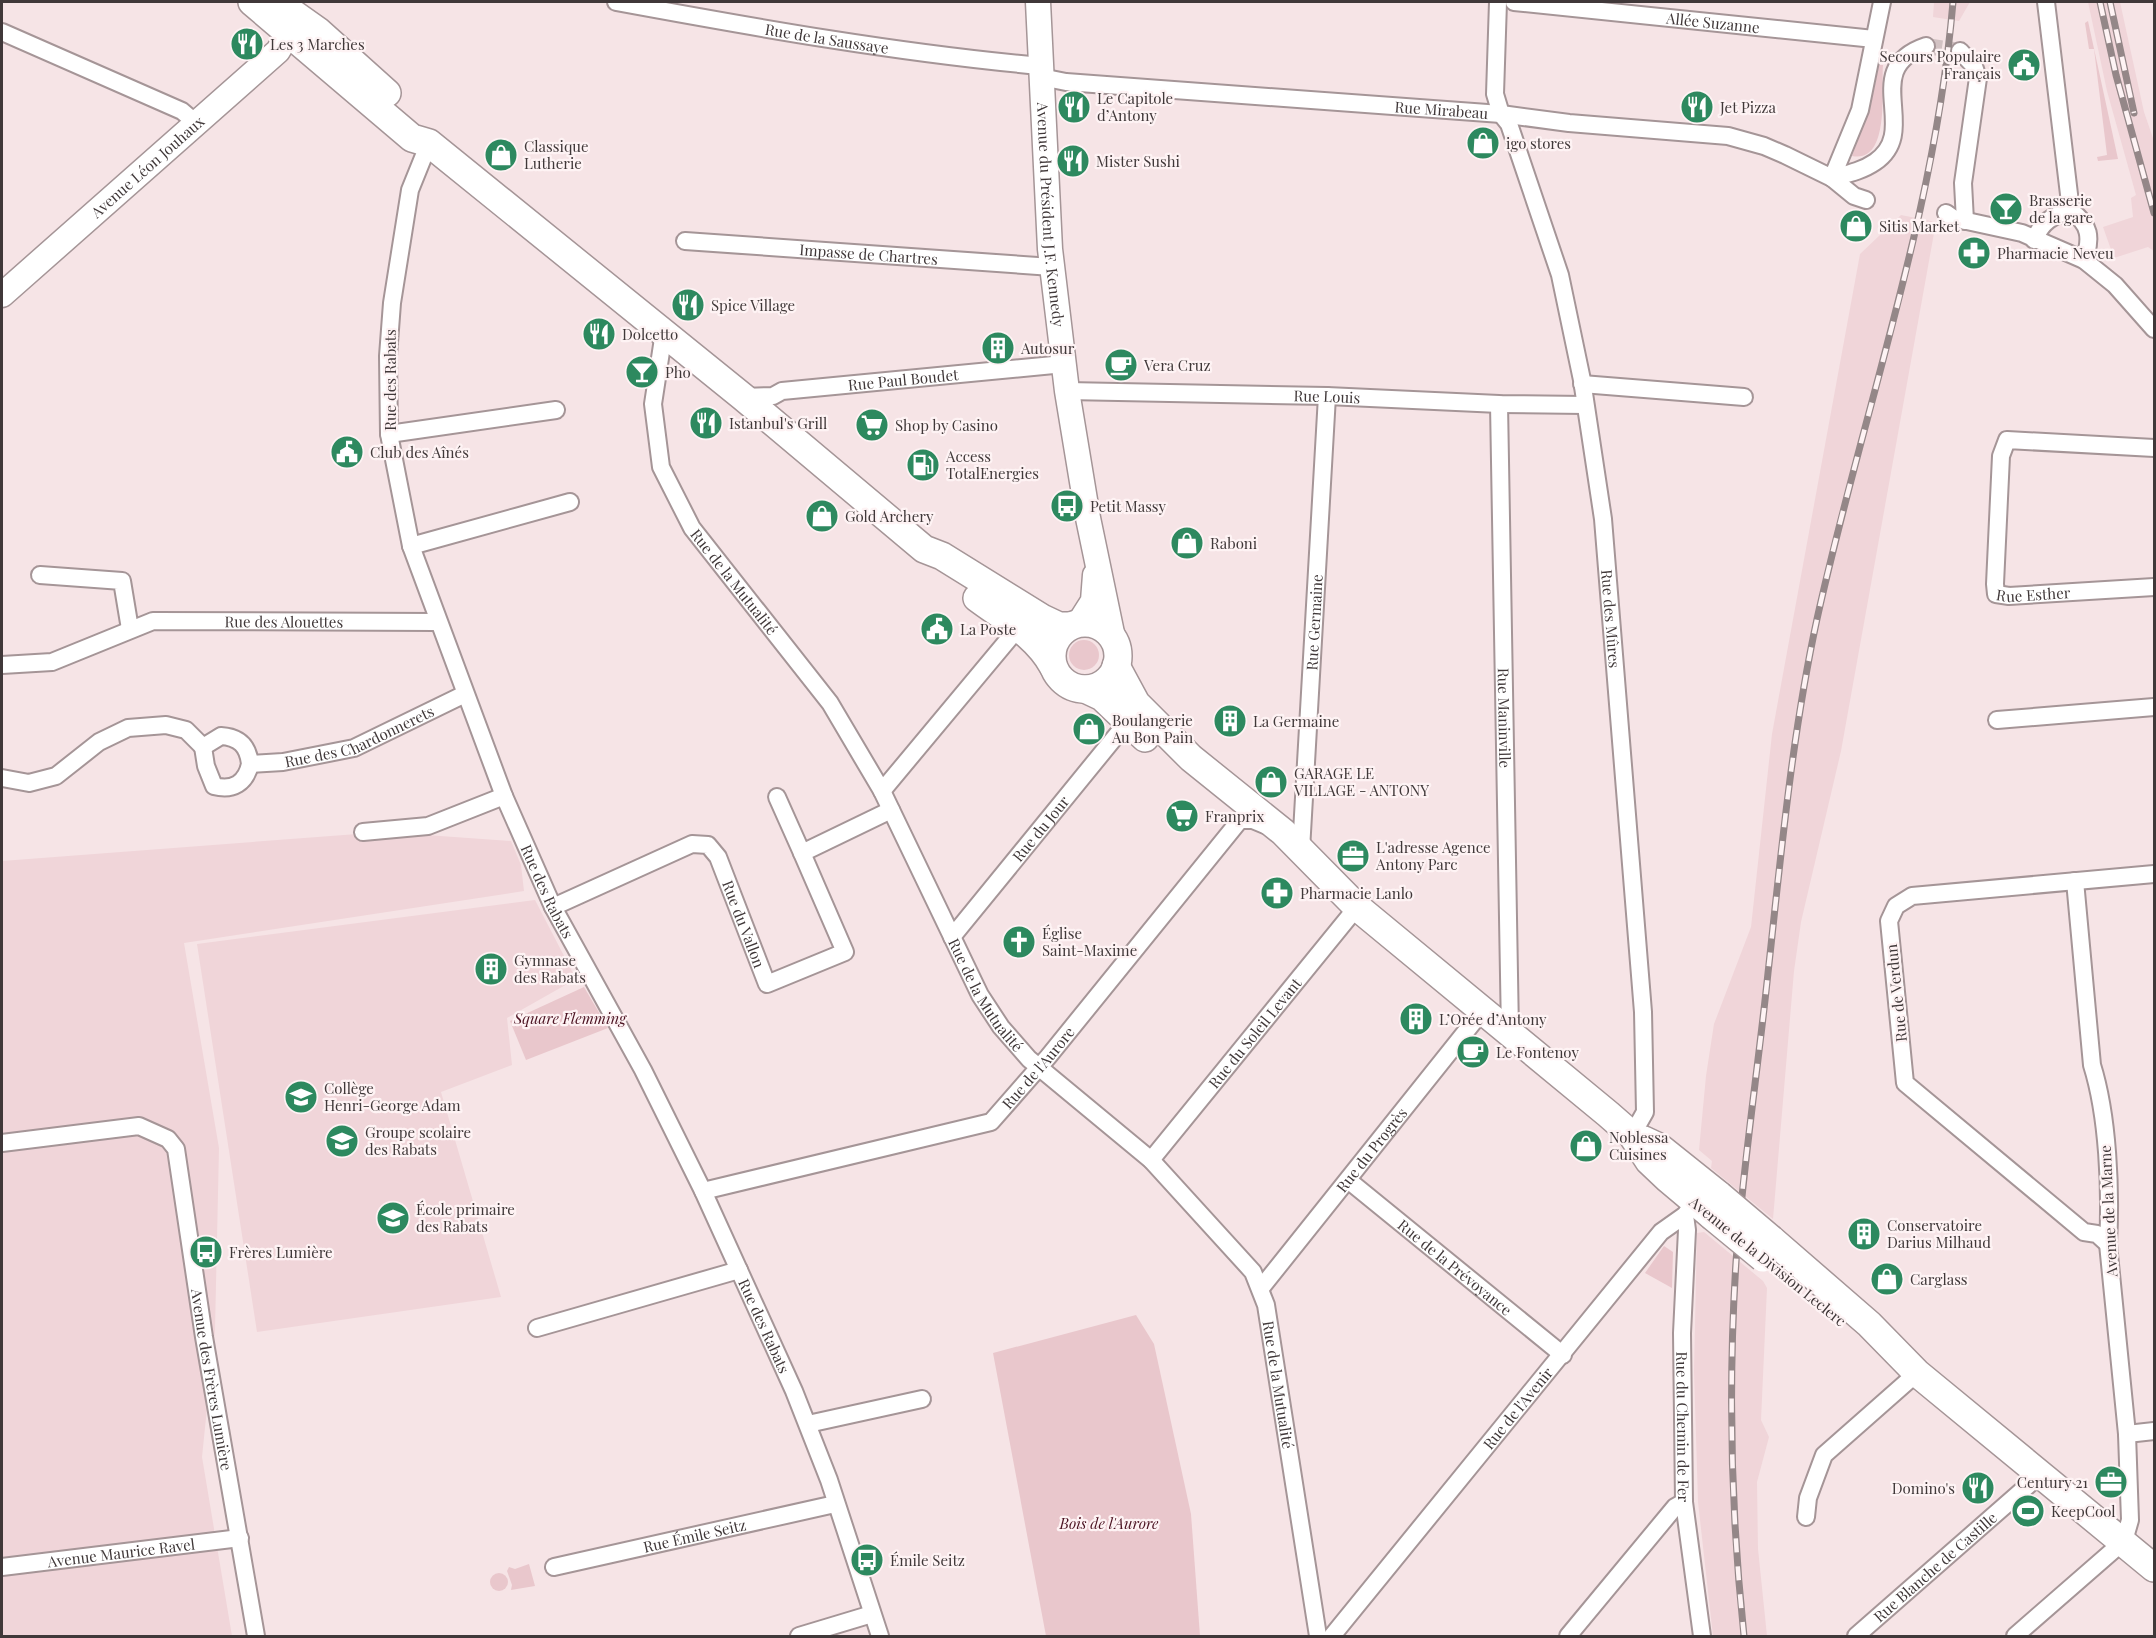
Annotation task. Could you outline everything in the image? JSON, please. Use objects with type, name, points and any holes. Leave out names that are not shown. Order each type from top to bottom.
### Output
[{"type":"main road","points":[[252,2],[287,15],[412,138],[429,143],[664,332],[924,549],[942,556],[1042,618],[1059,626],[1098,625],[1113,638],[1118,657],[1116,666],[1104,683],[1084,689],[1065,683],[1043,648],[933,567],[924,549]]},
{"type":"main road","points":[[287,15],[297,30],[311,36],[363,72],[422,124],[429,143]]},
{"type":"main road","points":[[1053,666],[1052,648],[1056,639],[1075,624]]},
{"type":"main road","name":"Avenue de la Division Leclerc","points":[[1116,666],[1136,703],[1165,735],[1292,841],[1357,907],[1632,1135],[1649,1161],[1767,1248],[1860,1337],[1917,1373],[2154,1568]]},
{"type":"main road","name":"Avenue de la Division Leclerc","points":[[1084,689],[1102,697],[1129,720],[1155,749],[1240,820],[1330,891],[1357,907]]},
{"type":"street","name":"Rue de la Saussaye","points":[[616,2],[1041,72]]},
{"type":"street","name":"Avenue du Président J.F. Kennedy","points":[[1038,2],[1046,202],[1052,267],[1067,391],[1091,534],[1113,638]]},
{"type":"street","name":"Rue des Mûres","points":[[1498,2],[1495,93],[1501,114],[1509,124],[1560,275],[1582,384],[1603,519],[1643,1012],[1645,1112],[1632,1135]]},
{"type":"street","name":"Allée Suzanne","points":[[1514,2],[1874,39]]},
{"type":"street","points":[[1832,178],[1860,110],[1882,2]]},
{"type":"street","points":[[2046,2],[2071,211],[2085,223],[2089,246],[2084,260]]},
{"type":"street","name":"Avenue Léon Jouhaux","points":[[2,295],[278,51],[287,15]]},
{"type":"street","points":[[2,32],[182,111],[196,123]]},
{"type":"street","points":[[1832,178],[1858,171],[1884,154],[1895,130],[1893,74],[1903,57],[1926,46]]},
{"type":"street","points":[[1960,51],[1974,66],[1978,78],[1963,183],[1965,220]]},
{"type":"street","name":"Rue Mirabeau","points":[[1041,72],[1066,82],[1501,114],[1569,123],[1728,136],[1764,146],[1832,178],[1854,196],[1866,200]]},
{"type":"street","name":"Rue des Rabats","points":[[429,143],[410,190],[392,303],[388,356],[389,434],[411,546],[437,622],[504,796],[554,907],[583,966],[643,1070],[704,1191],[808,1424],[880,1636]]},
{"type":"street","points":[[2034,240],[2039,229],[2052,215],[2071,211]]},
{"type":"street","points":[[1946,213],[1965,220],[2008,229],[2084,260],[2115,285],[2154,329]]},
{"type":"street","name":"Impasse de Chartres","points":[[685,241],[1052,267]]},
{"type":"street","name":"Rue de la Mutualité","points":[[664,332],[653,404],[661,467],[692,528],[830,703],[882,791],[980,995],[1001,1027],[1039,1068],[1151,1160],[1253,1272],[1261,1288],[1279,1388],[1318,1636]]},
{"type":"street","name":"Rue Paul Boudet","points":[[743,397],[773,396],[782,391],[1064,364]]},
{"type":"street","points":[[1582,384],[1743,397]]},
{"type":"street","name":"Rue Louis","points":[[1067,391],[1327,396],[1499,404],[1585,405]]},
{"type":"street","name":"Rue Germaine","points":[[1292,841],[1327,396]]},
{"type":"street","name":"Rue Maninville","points":[[1499,404],[1510,1032]]},
{"type":"street","points":[[389,434],[556,410]]},
{"type":"street","name":"Rue Esther","points":[[2154,448],[2007,440],[2001,456],[1996,594],[2009,596],[2154,587]]},
{"type":"street","points":[[411,546],[570,502]]},
{"type":"street","name":"Avenue du Président J.F. Kennedy","points":[[1075,624],[1093,601],[1096,585],[1091,534]]},
{"type":"street","points":[[40,575],[122,581],[130,629]]},
{"type":"street","name":"Rue des Alouettes","points":[[2,665],[52,662],[153,621],[437,622]]},
{"type":"street","points":[[882,791],[1018,628]]},
{"type":"street","name":"Rue des Chardonnerets","points":[[250,764],[283,762],[354,748],[465,694]]},
{"type":"street","points":[[1997,720],[2154,707]]},
{"type":"street","name":"Rue du Jour","points":[[952,937],[1129,720]]},
{"type":"street","points":[[2,778],[29,783],[56,776],[99,742],[128,728],[166,724],[186,730],[203,747],[206,766],[214,786],[223,788],[237,785],[244,779],[250,764],[245,746],[230,737],[221,736],[203,747]]},
{"type":"street","points":[[363,832],[428,826],[504,796]]},
{"type":"street","name":"Rue du Vallon","points":[[554,907],[692,844],[708,845],[718,857],[767,984],[845,952],[777,797]]},
{"type":"street","points":[[802,853],[891,810]]},
{"type":"street","points":[[1240,820],[1253,820],[1292,841]]},
{"type":"street","name":"Rue de l'Aurore","points":[[704,1191],[991,1122],[1039,1068],[1240,820]]},
{"type":"street","name":"Rue de Verdun","points":[[2108,1244],[2097,1234],[2084,1232],[1905,1083],[1889,921],[1896,906],[1911,896],[2154,874]]},
{"type":"street","name":"Avenue de la Marne","points":[[2075,881],[2092,1065],[2101,1094],[2109,1216],[2108,1244],[2127,1434],[2131,1508],[2124,1541]]},
{"type":"street","name":"Rue du Soleil Levant","points":[[1151,1160],[1357,907]]},
{"type":"street","name":"Rue du Progrès","points":[[1261,1288],[1483,1011]]},
{"type":"street","name":"Avenue des Frères Lumière","points":[[2,1143],[139,1126],[168,1139],[176,1149],[204,1337],[256,1636]]},
{"type":"street","name":"Rue de la Prévoyance","points":[[1348,1180],[1563,1355]]},
{"type":"street","name":"Rue de l'Avenir","points":[[1332,1636],[1661,1232],[1704,1203]]},
{"type":"street","name":"Rue du Chemin de Fer","points":[[1702,1636],[1684,1502],[1682,1333],[1687,1230],[1704,1203]]},
{"type":"street","points":[[537,1328],[739,1270]]},
{"type":"street","points":[[1806,1516],[1808,1498],[1824,1455],[1917,1373]]},
{"type":"street","points":[[808,1424],[922,1399]]},
{"type":"street","points":[[2127,1434],[2154,1431]]},
{"type":"street","name":"Rue Blanche de Castille","points":[[1856,1636],[2042,1474]]},
{"type":"street","points":[[1568,1636],[1675,1507],[1684,1502]]},
{"type":"street","name":"Rue Émile Seitz","points":[[554,1567],[836,1504]]},
{"type":"street","name":"Avenue Maurice Ravel","points":[[2,1567],[240,1538]]},
{"type":"street","points":[[2020,1632],[2124,1541]]},
{"type":"street","points":[[799,1636],[872,1614]]},
{"type":"shaded area","points":[[1934,2],[1970,2],[1959,21],[1933,17]]},
{"type":"shaded area","points":[[2088,2],[2120,2],[2144,112],[2154,141],[2154,251],[2148,247],[2114,258],[2103,227],[2133,217],[2131,198],[2136,195],[2107,91]]},
{"type":"shaded area","points":[[1901,215],[1936,222],[1841,751],[1801,922],[1794,971],[1773,1219],[1711,1168],[1712,1161],[1699,1150],[1706,1076],[1714,1024],[1751,927],[1772,734],[1860,254]]},
{"type":"shaded area","points":[[384,832],[511,841],[521,865],[524,891],[184,943],[219,1148],[215,1330],[202,1457],[232,1636],[2,1636],[2,861]]},
{"type":"shaded area","name":"Groupe scolaire des Rabats","points":[[535,900],[576,979],[507,1018],[512,1065],[441,1092],[501,1297],[257,1332],[197,944]]},
{"type":"shaded area","points":[[1704,1232],[1763,1281],[1767,1288],[1761,1420],[1769,1437],[1757,1482],[1758,1549],[1767,1636],[1713,1636],[1698,1502],[1694,1371],[1697,1233]]},
{"type":"green space","points":[[2088,21],[2118,159],[2098,161],[2097,157],[2107,155],[2094,49],[2089,49],[2085,23]]},
{"type":"green space","points":[[1879,65],[1883,65],[1883,106],[1878,137],[1873,148],[1864,155],[1852,156],[1871,103]]},
{"type":"green space","points":[[1084,640],[1095,644],[1099,655],[1095,666],[1084,670],[1073,666],[1069,655],[1073,644]]},
{"type":"green space","name":"Square Flemming","points":[[584,987],[608,1028],[526,1060],[510,1021]]},
{"type":"green space","points":[[1664,1246],[1673,1252],[1672,1288],[1645,1273]]},
{"type":"green space","name":"Bois de l'Aurore","points":[[1136,1315],[1154,1344],[1191,1514],[1200,1636],[1046,1636],[993,1353]]},
{"type":"green space","points":[[529,1564],[535,1586],[511,1590],[512,1585],[507,1571],[509,1567],[515,1569]]},
{"type":"green space","points":[[499,1573],[505,1576],[508,1582],[505,1588],[499,1591],[493,1588],[490,1582],[493,1576]]},
{"type":"tunnel","points":[[1926,46],[1960,51]]},
{"type":"railway","points":[[1744,1636],[1736,1543],[1732,1450],[1732,1356],[1736,1262],[1788,795],[1817,619],[1914,236],[1931,159],[1944,81],[1953,2]]},
{"type":"railway","points":[[2100,2],[2116,75],[2154,213]]},
{"type":"railway","points":[[2110,2],[2134,113]]},
{"type":"place","name":"Les 3 Marches","points":[[247,44]]},
{"type":"place","name":"Secours Populaire Français","points":[[2024,65]]},
{"type":"place","name":"Le Capitole d’Antony","points":[[1074,107]]},
{"type":"place","name":"Jet Pizza","points":[[1697,107]]},
{"type":"place","name":"igo stores","points":[[1483,143]]},
{"type":"place","name":"Classique Lutherie","points":[[501,155]]},
{"type":"place","name":"Mister Sushi","points":[[1073,161]]},
{"type":"place","name":"Brasserie de la gare","points":[[2006,209]]},
{"type":"place","name":"Sitis Market","points":[[1856,226]]},
{"type":"place","name":"Pharmacie Neveu","points":[[1974,253]]},
{"type":"place","name":"Spice Village","points":[[688,305]]},
{"type":"place","name":"Dolcetto","points":[[599,334]]},
{"type":"place","name":"Autosur","points":[[998,348]]},
{"type":"place","name":"Vera Cruz","points":[[1121,365]]},
{"type":"place","name":"Pho","points":[[642,372]]},
{"type":"place","name":"Istanbul's Grill","points":[[706,423]]},
{"type":"place","name":"Shop by Casino","points":[[872,425]]},
{"type":"place","name":"Club des Aînés","points":[[347,452]]},
{"type":"place","name":"Access TotalEnergies","points":[[923,465]]},
{"type":"place","name":"Petit Massy","points":[[1067,506]]},
{"type":"place","name":"Gold Archery","points":[[822,516]]},
{"type":"place","name":"Raboni","points":[[1187,543]]},
{"type":"place","name":"La Poste","points":[[937,629]]},
{"type":"place","name":"La Germaine","points":[[1230,721]]},
{"type":"place","name":"Boulangerie Au Bon Pain","points":[[1089,729]]},
{"type":"place","name":"GARAGE LE VILLAGE - ANTONY","points":[[1271,782]]},
{"type":"place","name":"Franprix","points":[[1182,816]]},
{"type":"place","name":"L'adresse Agence Antony Parc","points":[[1353,856]]},
{"type":"place","name":"Pharmacie Lanlo","points":[[1277,893]]},
{"type":"place","name":"Église Saint-Maxime","points":[[1019,942]]},
{"type":"place","name":"Gymnase des Rabats","points":[[491,969]]},
{"type":"place","name":"L’Orée d’Antony","points":[[1416,1019]]},
{"type":"place","name":"Le Fontenoy","points":[[1473,1052]]},
{"type":"place","name":"Collège Henri-George Adam","points":[[301,1097]]},
{"type":"place","name":"Groupe scolaire des Rabats","points":[[342,1141]]},
{"type":"place","name":"Noblessa Cuisines","points":[[1586,1146]]},
{"type":"place","name":"École primaire des Rabats","points":[[393,1218]]},
{"type":"place","name":"Conservatoire Darius Milhaud","points":[[1864,1234]]},
{"type":"place","name":"Frères Lumière","points":[[206,1252]]},
{"type":"place","name":"Carglass","points":[[1887,1279]]},
{"type":"place","name":"Century 21","points":[[2111,1482]]},
{"type":"place","name":"Domino's","points":[[1978,1488]]},
{"type":"place","name":"KeepCool","points":[[2028,1511]]},
{"type":"place","name":"Émile Seitz","points":[[867,1560]]}]
